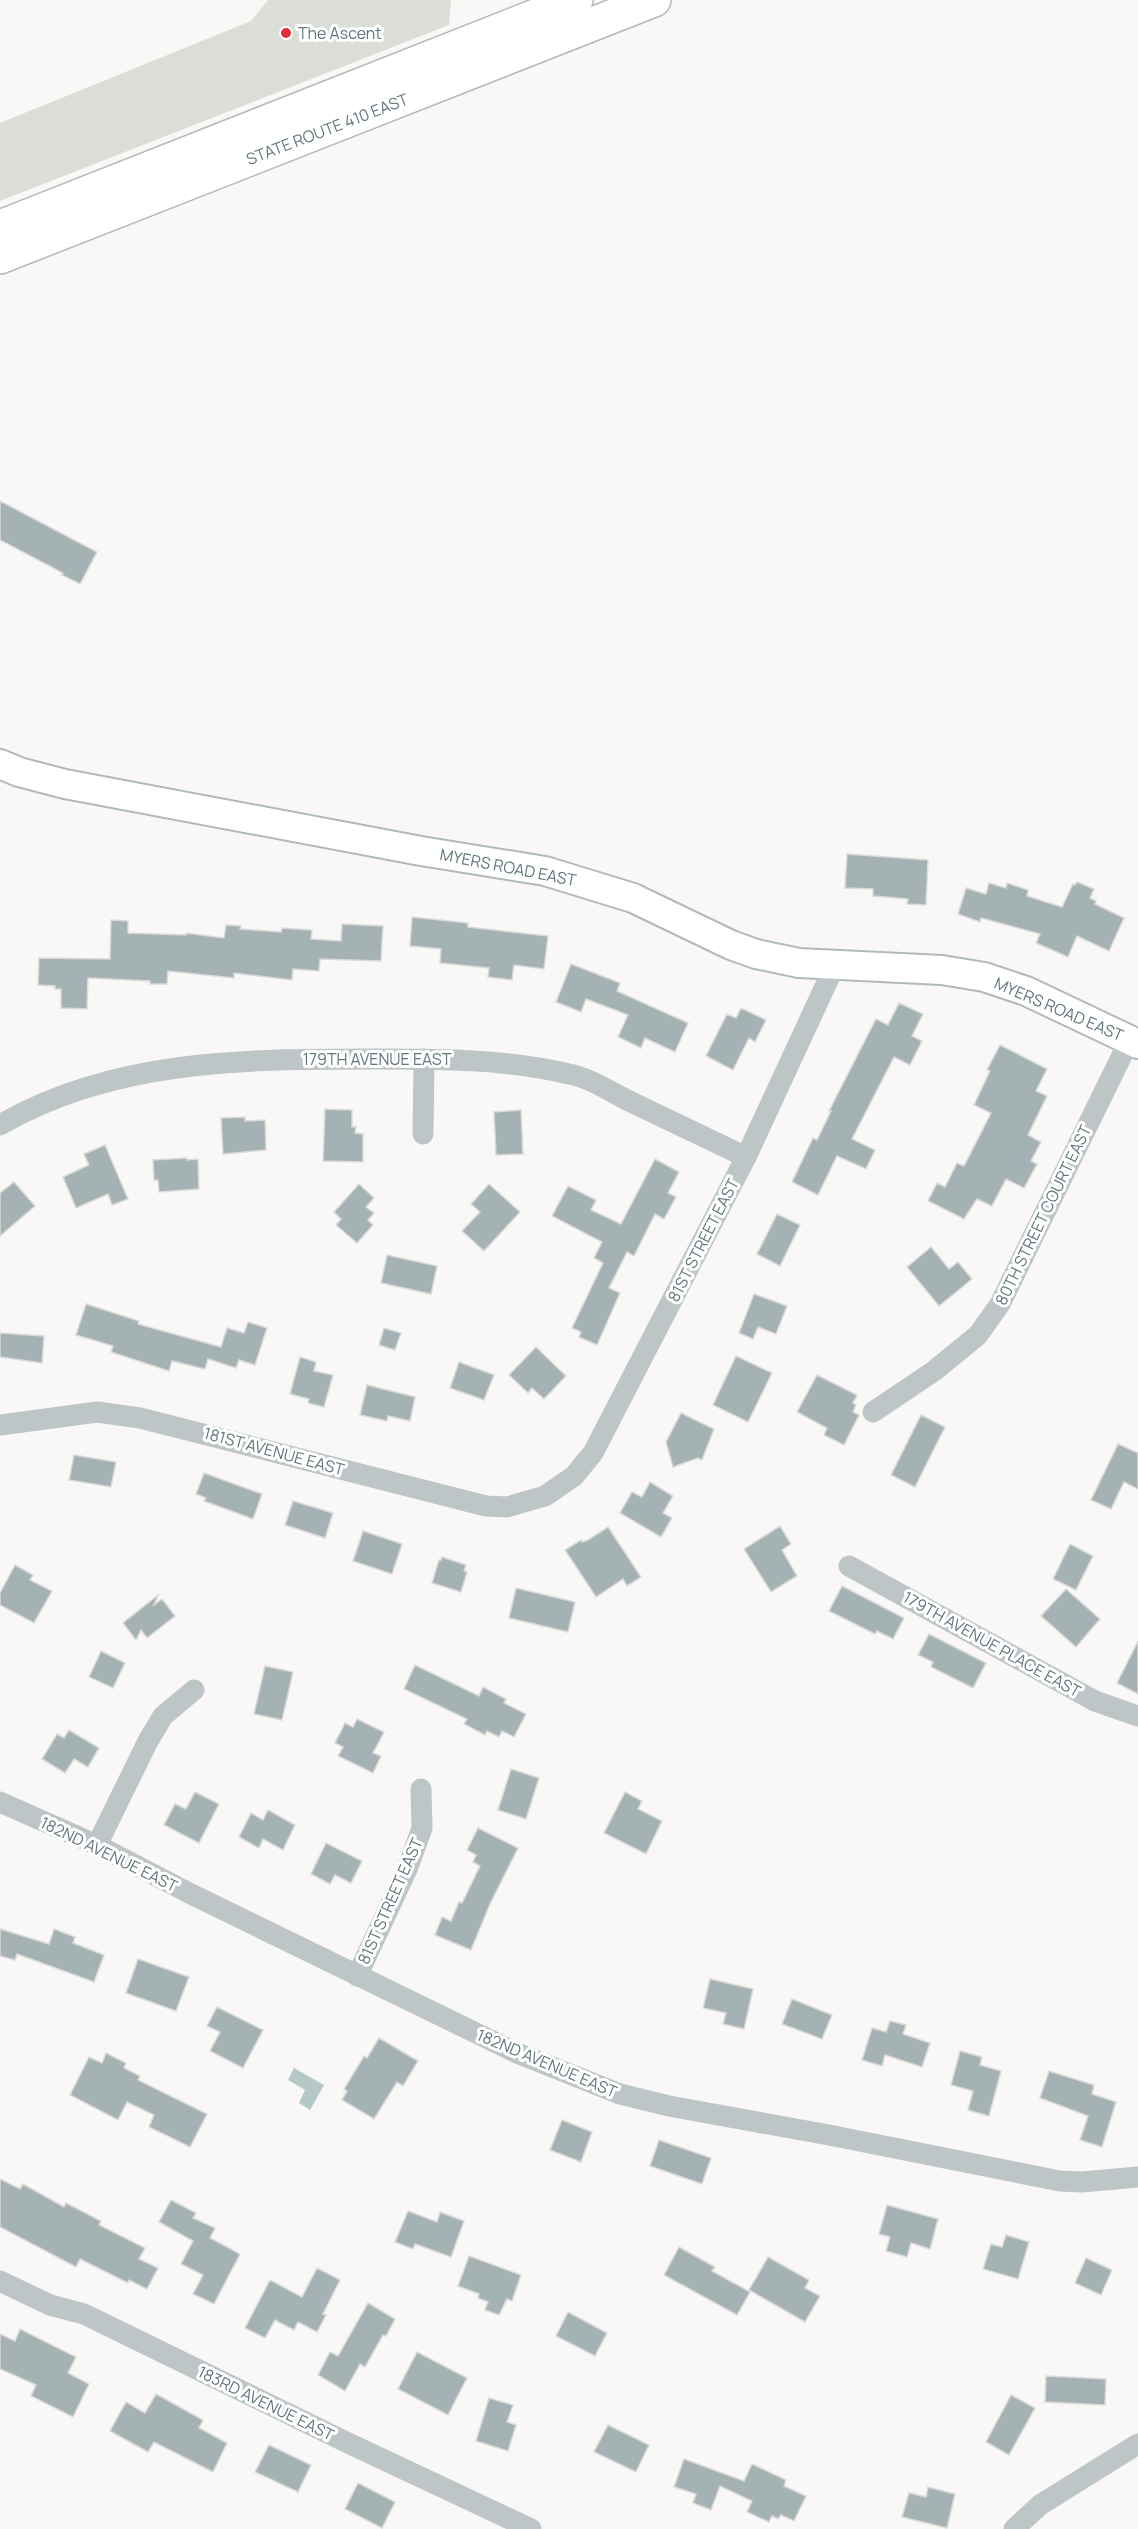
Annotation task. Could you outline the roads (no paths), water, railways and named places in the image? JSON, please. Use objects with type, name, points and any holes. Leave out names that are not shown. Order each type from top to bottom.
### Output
[{"type":"highway","name":"STATE ROUTE 410 EAST","points":[[0,227],[576,0]]},
{"type":"highway","name":"STATE ROUTE 410 EAST","points":[[0,257],[654,0]]},
{"type":"street","name":"MYERS ROAD EAST","points":[[0,764],[19,772],[65,784],[545,871],[633,898],[731,945],[756,954],[799,963],[942,970],[984,977],[1026,991],[1134,1041]]},
{"type":"street","name":"81ST STREET EAST","points":[[544,1496],[574,1476],[593,1453],[746,1157],[834,964]]},
{"type":"street","name":"80TH STREET COURT EAST","points":[[873,1412],[934,1371],[978,1335],[1000,1304],[1134,1041]]},
{"type":"street","name":"179TH AVENUE EAST","points":[[0,1125],[53,1100],[135,1074],[187,1066],[270,1059],[459,1059],[570,1074],[746,1157]]},
{"type":"street","points":[[423,1134],[424,1059]]},
{"type":"street","name":"181ST AVENUE EAST","points":[[0,1425],[97,1412],[140,1418],[486,1506],[522,1504],[544,1496]]},
{"type":"street","name":"179TH AVENUE PLACE EAST","points":[[849,1566],[1095,1701],[1138,1716]]},
{"type":"street","points":[[97,1845],[148,1741],[163,1716],[194,1690]]},
{"type":"street","name":"81ST STREET EAST","points":[[357,1976],[408,1867],[422,1828],[421,1790]]},
{"type":"street","name":"182ND AVENUE EAST","points":[[0,1802],[97,1845],[357,1976],[517,2053],[620,2094],[669,2106],[1060,2181],[1082,2182],[1138,2176]]},
{"type":"street","name":"183RD AVENUE EAST","points":[[0,2281],[64,2311],[84,2314],[531,2529]]},
{"type":"street","points":[[1014,2529],[1040,2505],[1138,2444]]},
{"type":"place","name":"The Ascent","points":[[286,33]]}]
